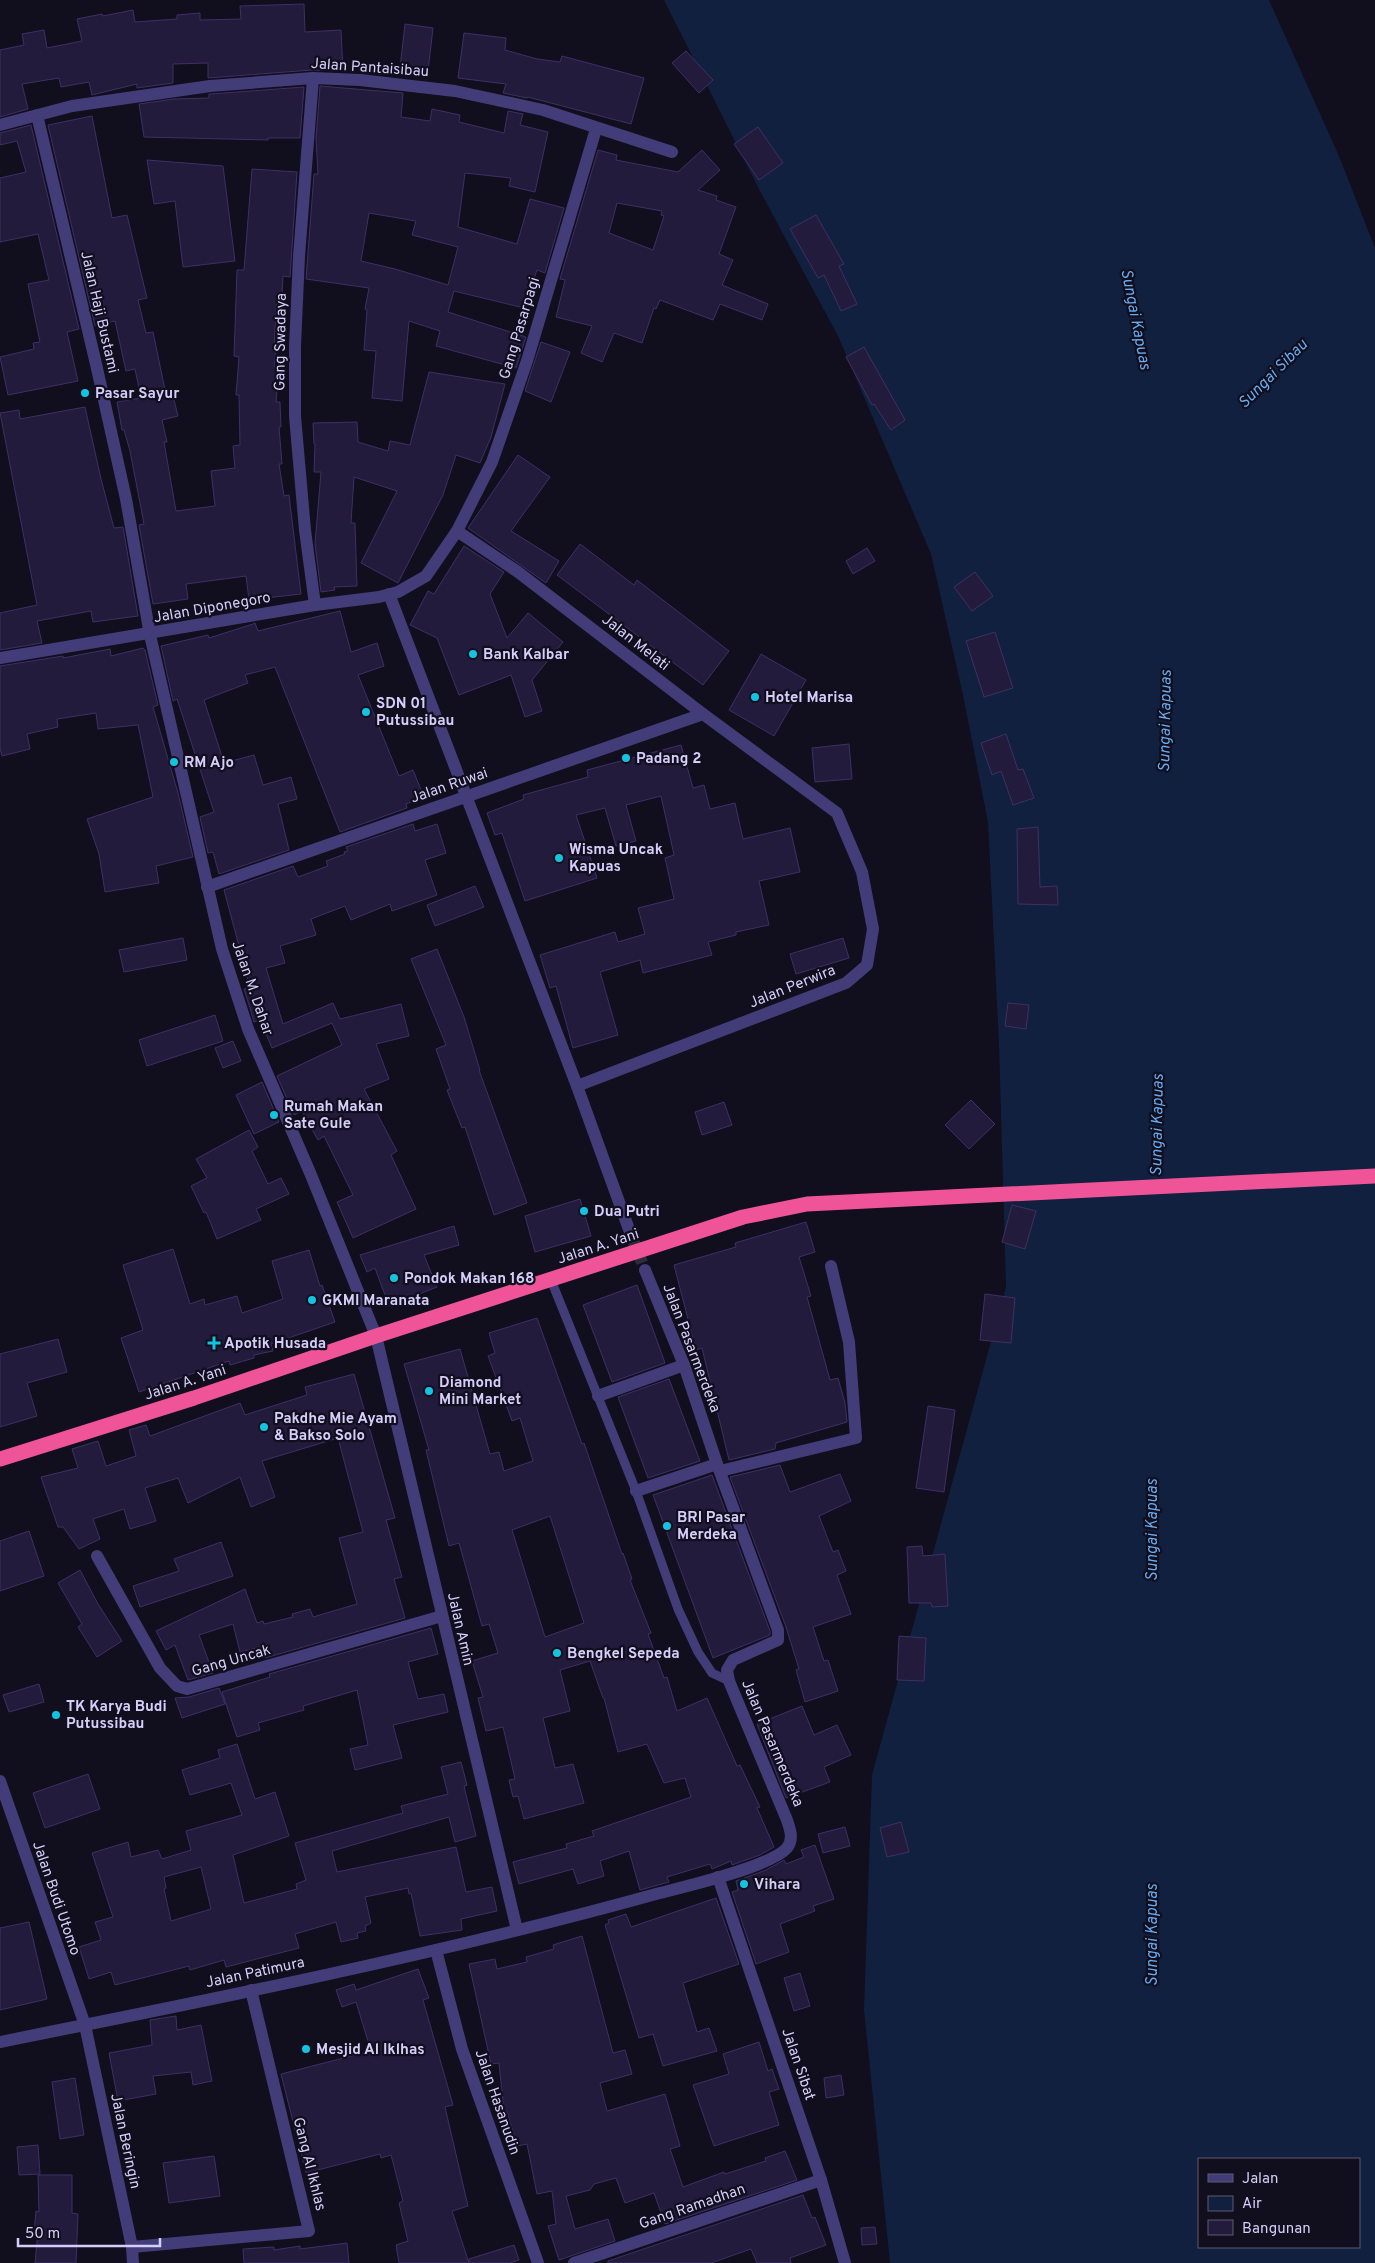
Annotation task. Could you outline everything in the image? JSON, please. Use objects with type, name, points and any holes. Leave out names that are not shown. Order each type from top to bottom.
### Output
[{"type":"highway","name":"Jalan A. Yani","points":[[0,1459],[194,1398],[376,1336],[743,1217],[807,1204],[1375,1176]]},
{"type":"street","name":"Jalan Pantaisibau","points":[[0,125],[72,106],[210,86],[313,78],[360,80],[455,91],[542,110],[672,152]]},
{"type":"street","name":"Gang Swadaya","points":[[313,78],[299,256],[295,396],[305,530],[315,605]]},
{"type":"street","name":"Jalan Haji Bustami","points":[[37,114],[126,499],[150,635]]},
{"type":"street","name":"Gang Pasarpagi","points":[[457,531],[492,462],[530,352],[596,128]]},
{"type":"street","name":"Jalan Diponegoro","points":[[0,658],[150,635],[398,592],[426,576],[457,531]]},
{"type":"street","name":"Jalan Melati","points":[[457,531],[518,572],[837,814]]},
{"type":"street","points":[[389,594],[577,1086],[631,1235]]},
{"type":"street","name":"Jalan M. Dahar","points":[[150,635],[222,949],[248,1028],[311,1175],[376,1336]]},
{"type":"street","name":"Jalan Ruwai","points":[[207,887],[703,714]]},
{"type":"street","name":"Jalan Perwira","points":[[577,1086],[819,995],[846,983],[868,965],[873,929],[862,872],[837,814]]},
{"type":"street","points":[[636,1491],[718,1467],[856,1438],[850,1342],[831,1266]]},
{"type":"street","name":"Jalan Pasarmerdeka","points":[[517,1930],[589,1913],[718,1877],[775,1856],[788,1847],[792,1838],[779,1796],[729,1681],[727,1670],[732,1660],[778,1640],[778,1630],[718,1467],[684,1365],[645,1270]]},
{"type":"street","name":"Jalan Amin","points":[[376,1336],[517,1930]]},
{"type":"street","points":[[598,1396],[684,1365]]},
{"type":"street","name":"Gang Uncak","points":[[97,1556],[160,1668],[177,1686],[187,1689],[442,1616]]},
{"type":"street","name":"Jalan Budi Utomo","points":[[0,1781],[5,1812],[85,2025]]},
{"type":"street","name":"Jalan Sibat","points":[[718,1877],[821,2180],[845,2263]]},
{"type":"street","name":"Jalan Patimura","points":[[0,2042],[436,1950],[517,1930]]},
{"type":"street","name":"Jalan Hasanudin","points":[[436,1950],[462,2049],[538,2263]]},
{"type":"street","name":"Gang Al Ikhlas","points":[[132,2247],[309,2231],[251,1990]]},
{"type":"street","name":"Jalan Beringin","points":[[85,2025],[132,2247],[133,2263]]},
{"type":"street","name":"Gang Ramadhan","points":[[574,2263],[821,2180]]},
{"type":"lane","points":[[550,1280],[636,1491],[678,1609],[698,1652],[712,1673],[729,1681]]},
{"type":"water","points":[[664,0],[1269,0],[1339,156],[1375,248],[1375,2263],[890,2263],[864,2010],[872,1775],[1006,1287],[999,1044],[988,822],[963,695],[931,554],[838,336],[761,193]]},
{"type":"building","points":[[304,4],[305,32],[341,30],[343,71],[312,70],[208,78],[208,63],[173,64],[173,83],[137,88],[137,84],[92,95],[89,82],[61,87],[59,78],[22,84],[28,109],[0,117],[0,50],[24,45],[22,34],[44,30],[47,48],[82,41],[77,19],[102,14],[103,16],[133,10],[135,22],[177,19],[177,15],[200,13],[200,20],[241,19],[240,6]]},
{"type":"building","points":[[405,24],[433,28],[428,71],[400,68]]},
{"type":"building","points":[[464,33],[506,38],[505,50],[537,59],[560,62],[562,56],[644,78],[631,124],[528,97],[503,93],[506,84],[458,78]]},
{"type":"building","points":[[686,51],[713,80],[699,93],[672,63]]},
{"type":"building","points":[[320,86],[403,93],[401,117],[430,121],[432,109],[460,115],[459,122],[504,133],[508,111],[523,114],[520,125],[548,132],[535,192],[509,186],[511,178],[465,173],[458,227],[517,244],[530,199],[564,208],[545,273],[537,270],[524,308],[454,291],[448,312],[526,337],[516,368],[436,346],[440,331],[409,321],[402,401],[372,398],[376,351],[364,350],[367,310],[365,309],[369,288],[306,279],[314,174],[318,174],[316,139]],"holes":[[[369,213],[416,221],[412,235],[458,247],[448,285],[361,261]]]},
{"type":"building","points":[[304,87],[300,138],[268,138],[268,140],[144,137],[139,104],[174,99],[209,98],[209,94]]},
{"type":"building","points":[[92,116],[112,218],[127,215],[147,298],[138,300],[146,333],[153,332],[165,390],[171,388],[178,416],[162,420],[167,442],[164,442],[176,511],[215,506],[211,471],[235,468],[233,446],[240,445],[239,395],[236,395],[239,357],[234,356],[237,270],[244,270],[252,169],[297,172],[290,277],[283,276],[282,294],[277,293],[274,367],[279,367],[276,402],[280,402],[281,427],[279,427],[282,464],[279,464],[284,496],[289,495],[301,594],[249,600],[246,576],[186,584],[188,599],[153,604],[139,525],[144,524],[130,451],[124,430],[122,430],[117,402],[141,398],[135,369],[126,371],[115,321],[95,326],[48,125]]},
{"type":"building","points":[[31,125],[79,329],[67,332],[78,381],[8,395],[0,357],[34,349],[33,343],[40,342],[28,284],[49,280],[38,234],[0,242],[0,178],[26,172],[17,141],[0,145],[0,133]]},
{"type":"building","points":[[758,127],[783,163],[759,180],[734,144]]},
{"type":"building","points":[[598,150],[617,155],[616,160],[678,172],[702,150],[720,170],[698,190],[717,196],[716,200],[736,207],[719,254],[733,260],[722,285],[768,304],[762,320],[720,304],[713,320],[660,300],[656,309],[654,308],[642,343],[614,333],[602,362],[581,353],[592,326],[556,317],[565,280],[560,279]],"holes":[[[617,203],[662,211],[661,215],[664,216],[653,250],[609,233]]]},
{"type":"building","points":[[147,160],[223,166],[235,261],[183,267],[175,201],[154,204]]},
{"type":"building","points":[[816,215],[844,264],[839,266],[857,304],[841,311],[824,275],[818,278],[790,229]]},
{"type":"building","points":[[541,342],[570,352],[551,402],[525,391]]},
{"type":"building","points":[[864,347],[905,420],[891,430],[874,404],[872,405],[846,357]]},
{"type":"building","points":[[429,372],[505,384],[491,437],[480,463],[456,455],[443,495],[398,583],[361,563],[397,491],[354,477],[351,523],[355,523],[357,586],[334,587],[335,590],[321,592],[315,544],[321,472],[314,472],[315,444],[313,423],[357,422],[358,442],[388,451],[390,441],[410,445]]},
{"type":"building","points":[[85,407],[114,528],[123,527],[138,616],[93,622],[91,611],[37,621],[42,643],[0,650],[0,613],[37,605],[0,413],[19,410],[20,419]]},
{"type":"building","points":[[518,455],[550,477],[511,531],[559,561],[546,583],[468,528]]},
{"type":"building","points":[[580,544],[634,585],[637,580],[729,651],[703,685],[557,575]]},
{"type":"building","points":[[464,546],[504,572],[490,594],[507,638],[528,613],[563,642],[532,680],[542,711],[525,717],[511,675],[459,695],[437,638],[410,625],[428,591],[434,594]]},
{"type":"building","points":[[867,548],[875,561],[853,574],[846,561]]},
{"type":"building","points":[[975,572],[993,596],[972,611],[954,587]]},
{"type":"building","points":[[340,611],[351,652],[377,643],[384,666],[358,675],[399,776],[413,770],[424,797],[406,804],[407,808],[340,832],[275,667],[245,675],[248,683],[204,700],[224,763],[254,755],[263,785],[291,777],[297,799],[278,804],[289,850],[219,874],[213,852],[208,853],[200,817],[214,812],[177,699],[173,701],[161,646],[208,635],[209,638],[255,623],[258,631]]},
{"type":"building","points":[[995,632],[1013,688],[984,697],[966,641]]},
{"type":"building","points":[[143,648],[158,705],[153,707],[178,793],[193,857],[156,866],[159,883],[105,892],[99,854],[87,819],[153,797],[138,725],[98,729],[96,713],[57,719],[58,727],[27,734],[30,749],[2,756],[0,748],[0,666],[63,656],[63,658],[110,649],[111,656]]},
{"type":"building","points":[[761,654],[806,680],[774,736],[729,710]]},
{"type":"building","points":[[1006,734],[1018,770],[1023,769],[1034,798],[1013,805],[1001,771],[992,775],[981,743]]},
{"type":"building","points":[[849,744],[852,779],[815,782],[812,748]]},
{"type":"building","points":[[681,745],[693,788],[704,785],[710,809],[735,803],[743,839],[790,828],[800,872],[759,881],[769,925],[736,932],[736,935],[708,942],[712,955],[643,973],[640,960],[600,972],[618,1035],[573,1048],[556,986],[550,988],[540,955],[615,932],[618,942],[645,934],[638,908],[674,899],[665,858],[674,855],[661,796],[626,805],[636,841],[616,846],[605,808],[576,815],[597,878],[525,901],[502,833],[495,835],[487,813],[524,799],[523,795],[588,777],[587,770]]},
{"type":"building","points":[[413,824],[415,831],[437,824],[446,853],[425,860],[437,895],[392,911],[390,904],[351,920],[345,906],[311,919],[316,935],[280,946],[285,963],[266,968],[283,1024],[333,1003],[340,1019],[401,1004],[409,1036],[376,1044],[389,1079],[364,1089],[397,1151],[391,1155],[416,1209],[353,1238],[337,1202],[353,1195],[324,1136],[318,1140],[302,1111],[294,1115],[277,1076],[342,1045],[332,1023],[272,1048],[260,1020],[254,1022],[244,989],[250,987],[224,890],[293,866],[298,877],[328,866],[326,861],[345,854],[344,852],[348,851],[346,847]]},
{"type":"building","points":[[1038,827],[1040,887],[1057,886],[1058,905],[1018,904],[1017,829]]},
{"type":"building","points":[[475,886],[484,907],[435,926],[427,905]]},
{"type":"building","points":[[183,938],[187,960],[124,972],[119,950]]},
{"type":"building","points":[[843,938],[849,958],[796,974],[790,954]]},
{"type":"building","points":[[437,949],[464,1017],[479,1070],[527,1203],[494,1215],[465,1127],[462,1128],[447,1090],[450,1089],[436,1049],[446,1045],[411,959]]},
{"type":"building","points":[[1008,1003],[1029,1005],[1026,1029],[1005,1026]]},
{"type":"building","points":[[215,1015],[223,1041],[147,1066],[139,1040]]},
{"type":"building","points":[[233,1041],[241,1061],[223,1068],[215,1048]]},
{"type":"building","points":[[262,1082],[279,1122],[254,1134],[236,1095]]},
{"type":"building","points":[[971,1100],[995,1124],[969,1149],[945,1125]]},
{"type":"building","points":[[724,1102],[732,1125],[702,1135],[695,1112]]},
{"type":"building","points":[[249,1130],[258,1147],[252,1151],[268,1184],[281,1178],[289,1194],[256,1209],[261,1220],[217,1239],[206,1212],[204,1213],[191,1186],[207,1178],[196,1159]]},
{"type":"building","points":[[580,1199],[591,1236],[535,1252],[525,1216]]},
{"type":"building","points":[[1012,1205],[1036,1211],[1025,1249],[1002,1242]]},
{"type":"building","points":[[806,1222],[815,1252],[799,1257],[811,1296],[807,1297],[830,1380],[838,1378],[845,1403],[847,1422],[776,1443],[775,1449],[729,1460],[702,1348],[696,1350],[674,1265],[736,1247],[735,1243]]},
{"type":"building","points":[[454,1226],[459,1245],[424,1255],[437,1287],[389,1306],[375,1268],[367,1272],[360,1255]]},
{"type":"building","points":[[173,1249],[190,1304],[204,1299],[205,1305],[237,1296],[242,1313],[283,1299],[272,1261],[309,1250],[320,1286],[322,1285],[335,1322],[271,1344],[273,1351],[254,1355],[254,1358],[230,1365],[229,1361],[139,1392],[121,1338],[143,1330],[123,1265]]},
{"type":"building","points":[[637,1285],[665,1363],[612,1382],[583,1305]]},
{"type":"building","points":[[985,1294],[1015,1298],[1011,1343],[980,1340]]},
{"type":"building","points":[[537,1318],[582,1444],[584,1443],[632,1579],[630,1580],[651,1633],[648,1634],[664,1678],[667,1677],[677,1711],[707,1698],[737,1766],[740,1765],[760,1807],[757,1808],[774,1847],[760,1855],[732,1865],[731,1861],[712,1869],[710,1864],[667,1877],[669,1882],[640,1890],[629,1851],[600,1861],[604,1876],[578,1884],[573,1869],[519,1884],[513,1862],[567,1848],[566,1844],[594,1836],[592,1831],[691,1797],[685,1778],[664,1783],[647,1744],[618,1752],[604,1698],[590,1661],[560,1670],[570,1711],[543,1718],[555,1768],[573,1764],[584,1803],[524,1819],[518,1796],[513,1797],[509,1780],[515,1779],[503,1727],[486,1731],[478,1698],[483,1697],[472,1661],[498,1653],[489,1624],[482,1626],[459,1543],[449,1546],[426,1450],[429,1450],[404,1364],[460,1349],[490,1454],[499,1452],[504,1471],[533,1461],[520,1418],[512,1421],[488,1356],[495,1353],[489,1333]],"holes":[[[550,1516],[584,1623],[545,1637],[512,1530]]]},
{"type":"building","points":[[58,1339],[67,1372],[27,1383],[37,1416],[0,1427],[0,1354]]},
{"type":"building","points":[[354,1374],[395,1518],[386,1520],[402,1577],[394,1579],[405,1618],[265,1658],[261,1647],[240,1652],[233,1624],[199,1635],[213,1673],[188,1680],[175,1645],[166,1650],[156,1631],[245,1589],[257,1623],[263,1621],[264,1624],[293,1617],[292,1614],[310,1609],[313,1617],[357,1604],[339,1538],[363,1532],[338,1438],[262,1461],[275,1497],[251,1507],[240,1477],[188,1503],[178,1478],[145,1488],[156,1521],[130,1529],[124,1509],[93,1519],[100,1539],[79,1549],[63,1527],[58,1527],[41,1477],[78,1468],[72,1449],[98,1441],[106,1466],[136,1456],[129,1430],[146,1425],[150,1436],[240,1403],[245,1415],[307,1395],[305,1387]]},
{"type":"building","points":[[669,1379],[700,1461],[648,1478],[618,1397]]},
{"type":"building","points":[[928,1406],[955,1410],[944,1492],[916,1488]]},
{"type":"building","points":[[780,1465],[790,1492],[840,1474],[851,1501],[819,1516],[833,1552],[838,1550],[846,1571],[837,1575],[851,1614],[813,1627],[824,1661],[828,1660],[838,1691],[805,1702],[796,1670],[799,1669],[786,1627],[730,1477]]},
{"type":"building","points":[[712,1475],[770,1631],[770,1635],[713,1658],[653,1495]]},
{"type":"building","points":[[29,1531],[44,1576],[0,1591],[0,1541]]},
{"type":"building","points":[[221,1542],[233,1576],[140,1607],[133,1586],[179,1571],[174,1559]]},
{"type":"building","points":[[922,1546],[923,1556],[945,1554],[948,1606],[932,1607],[931,1603],[909,1603],[907,1547]]},
{"type":"building","points":[[80,1570],[98,1604],[122,1641],[97,1657],[78,1627],[82,1624],[58,1583]]},
{"type":"building","points":[[431,1628],[438,1654],[408,1662],[418,1699],[444,1694],[448,1712],[393,1725],[402,1758],[355,1770],[350,1749],[368,1745],[357,1690],[303,1706],[304,1710],[258,1723],[260,1730],[237,1737],[222,1692],[270,1677],[269,1674]]},
{"type":"building","points":[[899,1636],[926,1638],[924,1681],[897,1680]]},
{"type":"building","points":[[39,1684],[44,1702],[9,1712],[3,1695]]},
{"type":"building","points":[[219,1688],[225,1704],[182,1718],[175,1698],[189,1697]]},
{"type":"building","points":[[802,1706],[814,1735],[837,1725],[851,1755],[824,1767],[830,1782],[786,1798],[757,1724]]},
{"type":"building","points":[[237,1744],[255,1799],[275,1792],[289,1836],[233,1855],[244,1903],[297,1889],[296,1884],[306,1880],[295,1843],[403,1813],[401,1806],[448,1794],[441,1767],[461,1762],[467,1785],[464,1786],[476,1836],[455,1842],[449,1817],[332,1851],[337,1872],[456,1847],[466,1892],[492,1887],[497,1911],[461,1919],[462,1930],[420,1936],[411,1893],[409,1894],[408,1888],[365,1897],[371,1923],[365,1926],[366,1931],[357,1933],[358,1938],[341,1942],[336,1922],[295,1934],[299,1948],[226,1967],[224,1960],[190,1970],[189,1966],[115,1985],[111,1972],[89,1979],[79,1947],[101,1940],[95,1922],[113,1917],[92,1853],[128,1842],[131,1857],[158,1850],[162,1859],[191,1850],[186,1831],[242,1815],[231,1783],[190,1795],[182,1770],[220,1758],[218,1750]],"holes":[[[201,1867],[211,1909],[171,1921],[164,1889],[166,1888],[164,1877]]]},
{"type":"building","points":[[88,1774],[100,1809],[45,1828],[33,1793]]},
{"type":"building","points":[[901,1822],[909,1852],[887,1857],[880,1828]]},
{"type":"building","points":[[845,1827],[850,1846],[823,1853],[818,1834]]},
{"type":"building","points":[[815,1845],[834,1899],[813,1906],[815,1911],[780,1924],[789,1952],[756,1964],[732,1892],[738,1890],[736,1881],[766,1870],[784,1860],[786,1864],[804,1857],[801,1850]]},
{"type":"building","points":[[716,1898],[739,1964],[683,1983],[697,2032],[709,2028],[717,2051],[663,2066],[653,2034],[639,2038],[605,1925],[609,1923],[608,1920],[626,1914],[631,1927]]},
{"type":"building","points":[[29,1922],[47,1999],[0,2010],[0,1928]]},
{"type":"building","points":[[582,1936],[613,2053],[625,2050],[632,2074],[600,2083],[607,2111],[665,2094],[680,2146],[670,2149],[683,2187],[724,2172],[725,2174],[766,2161],[765,2158],[785,2151],[797,2180],[665,2224],[654,2193],[625,2203],[616,2178],[594,2184],[590,2190],[566,2196],[575,2229],[608,2219],[615,2241],[559,2260],[548,2226],[556,2224],[552,2191],[537,2194],[527,2144],[517,2146],[507,2111],[504,2111],[499,2063],[491,2064],[469,1964],[495,1959],[497,1969],[527,1962],[526,1957],[554,1949],[553,1945]]},
{"type":"building","points":[[418,1969],[429,1998],[423,2000],[453,2105],[445,2107],[468,2206],[452,2211],[469,2263],[399,2263],[396,2245],[408,2241],[399,2203],[403,2201],[391,2155],[381,2158],[380,2154],[306,2173],[281,2074],[371,2051],[356,2002],[342,2007],[336,1990],[354,1984],[356,1990]]},
{"type":"building","points":[[800,1973],[810,2006],[794,2011],[784,1978]]},
{"type":"building","points":[[176,2016],[177,2030],[201,2025],[212,2081],[193,2085],[191,2072],[153,2076],[156,2094],[118,2101],[109,2053],[152,2045],[150,2020]]},
{"type":"building","points":[[759,2042],[768,2071],[772,2069],[779,2089],[769,2092],[779,2125],[714,2146],[693,2085],[729,2074],[723,2054]]},
{"type":"building","points":[[841,2075],[844,2095],[826,2098],[824,2078]]},
{"type":"building","points":[[75,2078],[84,2135],[60,2139],[52,2082]]},
{"type":"building","points":[[38,2145],[40,2174],[19,2175],[17,2147]]},
{"type":"building","points":[[214,2156],[220,2196],[169,2203],[163,2163]]},
{"type":"building","points":[[38,2175],[72,2175],[72,2213],[78,2214],[76,2263],[35,2263],[38,2232],[34,2232],[36,2211],[39,2212]]},
{"type":"building","points":[[803,2195],[812,2218],[815,2217],[826,2245],[790,2258],[791,2263],[757,2263],[751,2249],[711,2263],[608,2263],[608,2261]]},
{"type":"building","points":[[875,2227],[877,2244],[862,2245],[861,2228]]},
{"type":"building","points":[[347,2243],[349,2263],[244,2263],[243,2249],[274,2247],[274,2250],[300,2246],[300,2249]]},
{"type":"building","points":[[514,2245],[519,2260],[510,2263],[469,2263],[469,2259]]},
{"type":"tunnel","points":[[631,1235],[645,1270]]},
{"type":"place","name":"Pasar Sayur","points":[[85,393]]},
{"type":"place","name":"Bank Kalbar","points":[[473,654]]},
{"type":"place","name":"Hotel Marisa","points":[[755,697]]},
{"type":"place","name":"SDN 01 Putussibau","points":[[366,712]]},
{"type":"place","name":"Padang 2","points":[[626,758]]},
{"type":"place","name":"RM Ajo","points":[[174,762]]},
{"type":"place","name":"Wisma Uncak Kapuas","points":[[559,858]]},
{"type":"place","name":"Rumah Makan Sate Gule","points":[[274,1115]]},
{"type":"place","name":"Dua Putri","points":[[584,1211]]},
{"type":"place","name":"Pondok Makan 168","points":[[394,1278]]},
{"type":"place","name":"GKMI Maranata","points":[[312,1300]]},
{"type":"place","name":"Apotik Husada","points":[[214,1343]]},
{"type":"place","name":"Diamond Mini Market","points":[[429,1391]]},
{"type":"place","name":"Pakdhe Mie Ayam & Bakso Solo","points":[[264,1427]]},
{"type":"place","name":"BRI Pasar Merdeka","points":[[667,1526]]},
{"type":"place","name":"Bengkel Sepeda","points":[[557,1653]]},
{"type":"place","name":"TK Karya Budi Putussibau","points":[[56,1715]]},
{"type":"place","name":"Vihara","points":[[744,1884]]},
{"type":"place","name":"Mesjid Al Iklhas","points":[[306,2049]]},
{"type":"water label","name":"Sungai Kapuas","points":[[1137,319]]},
{"type":"water label","name":"Sungai Sibau","points":[[1272,373]]},
{"type":"water label","name":"Sungai Kapuas","points":[[1164,721]]},
{"type":"water label","name":"Sungai Kapuas","points":[[1156,1125]]},
{"type":"water label","name":"Sungai Kapuas","points":[[1151,1530]]},
{"type":"water label","name":"Sungai Kapuas","points":[[1151,1935]]}]
